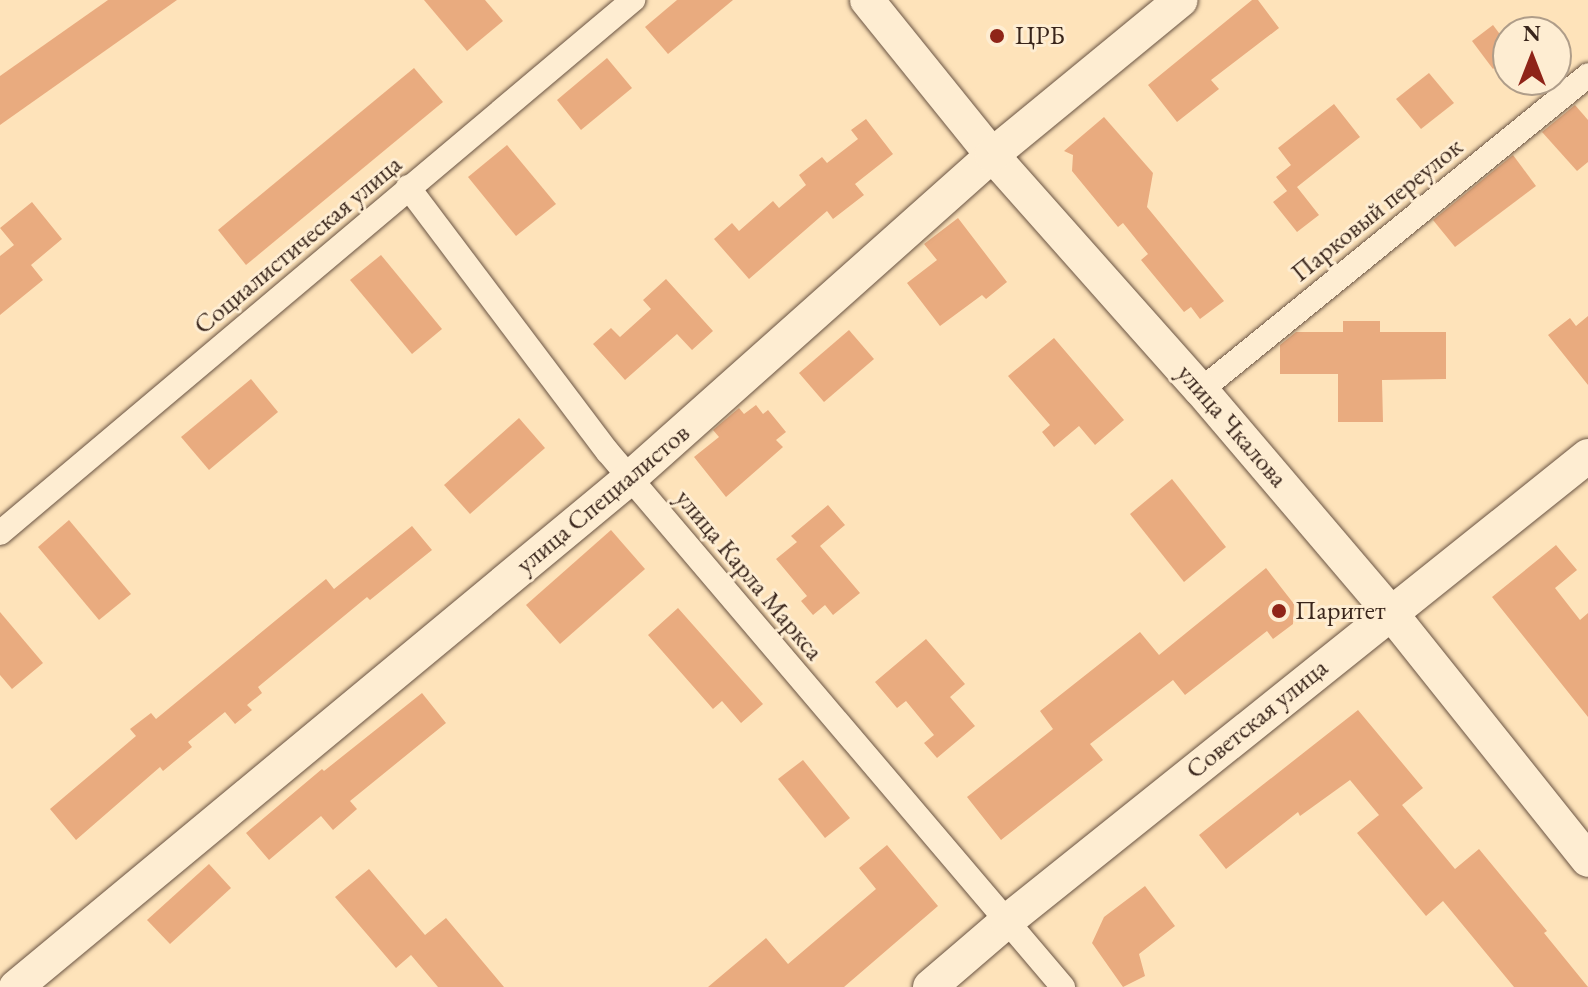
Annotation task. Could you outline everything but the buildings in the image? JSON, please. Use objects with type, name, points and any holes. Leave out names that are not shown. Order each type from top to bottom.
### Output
[{"type":"street","name":"Социалистическая улица","points":[[0,533],[633,0]]},
{"type":"street","name":"улица Чкалова","points":[[867,0],[992,155],[1201,390],[1390,612],[1588,860]]},
{"type":"street","name":"улица Специалистов","points":[[16,987],[630,478],[992,155],[1181,0]]},
{"type":"street","name":"Парковый переулок","points":[[1201,390],[1588,75]]},
{"type":"street","name":"улица Карла Маркса","points":[[408,187],[630,478],[1063,987]]},
{"type":"street","name":"Советская улица","points":[[930,987],[1007,921],[1588,456]]},
{"type":"place","name":"ЦРБ","points":[[997,36]]},
{"type":"place","name":"Паритет","points":[[1279,611]]}]
